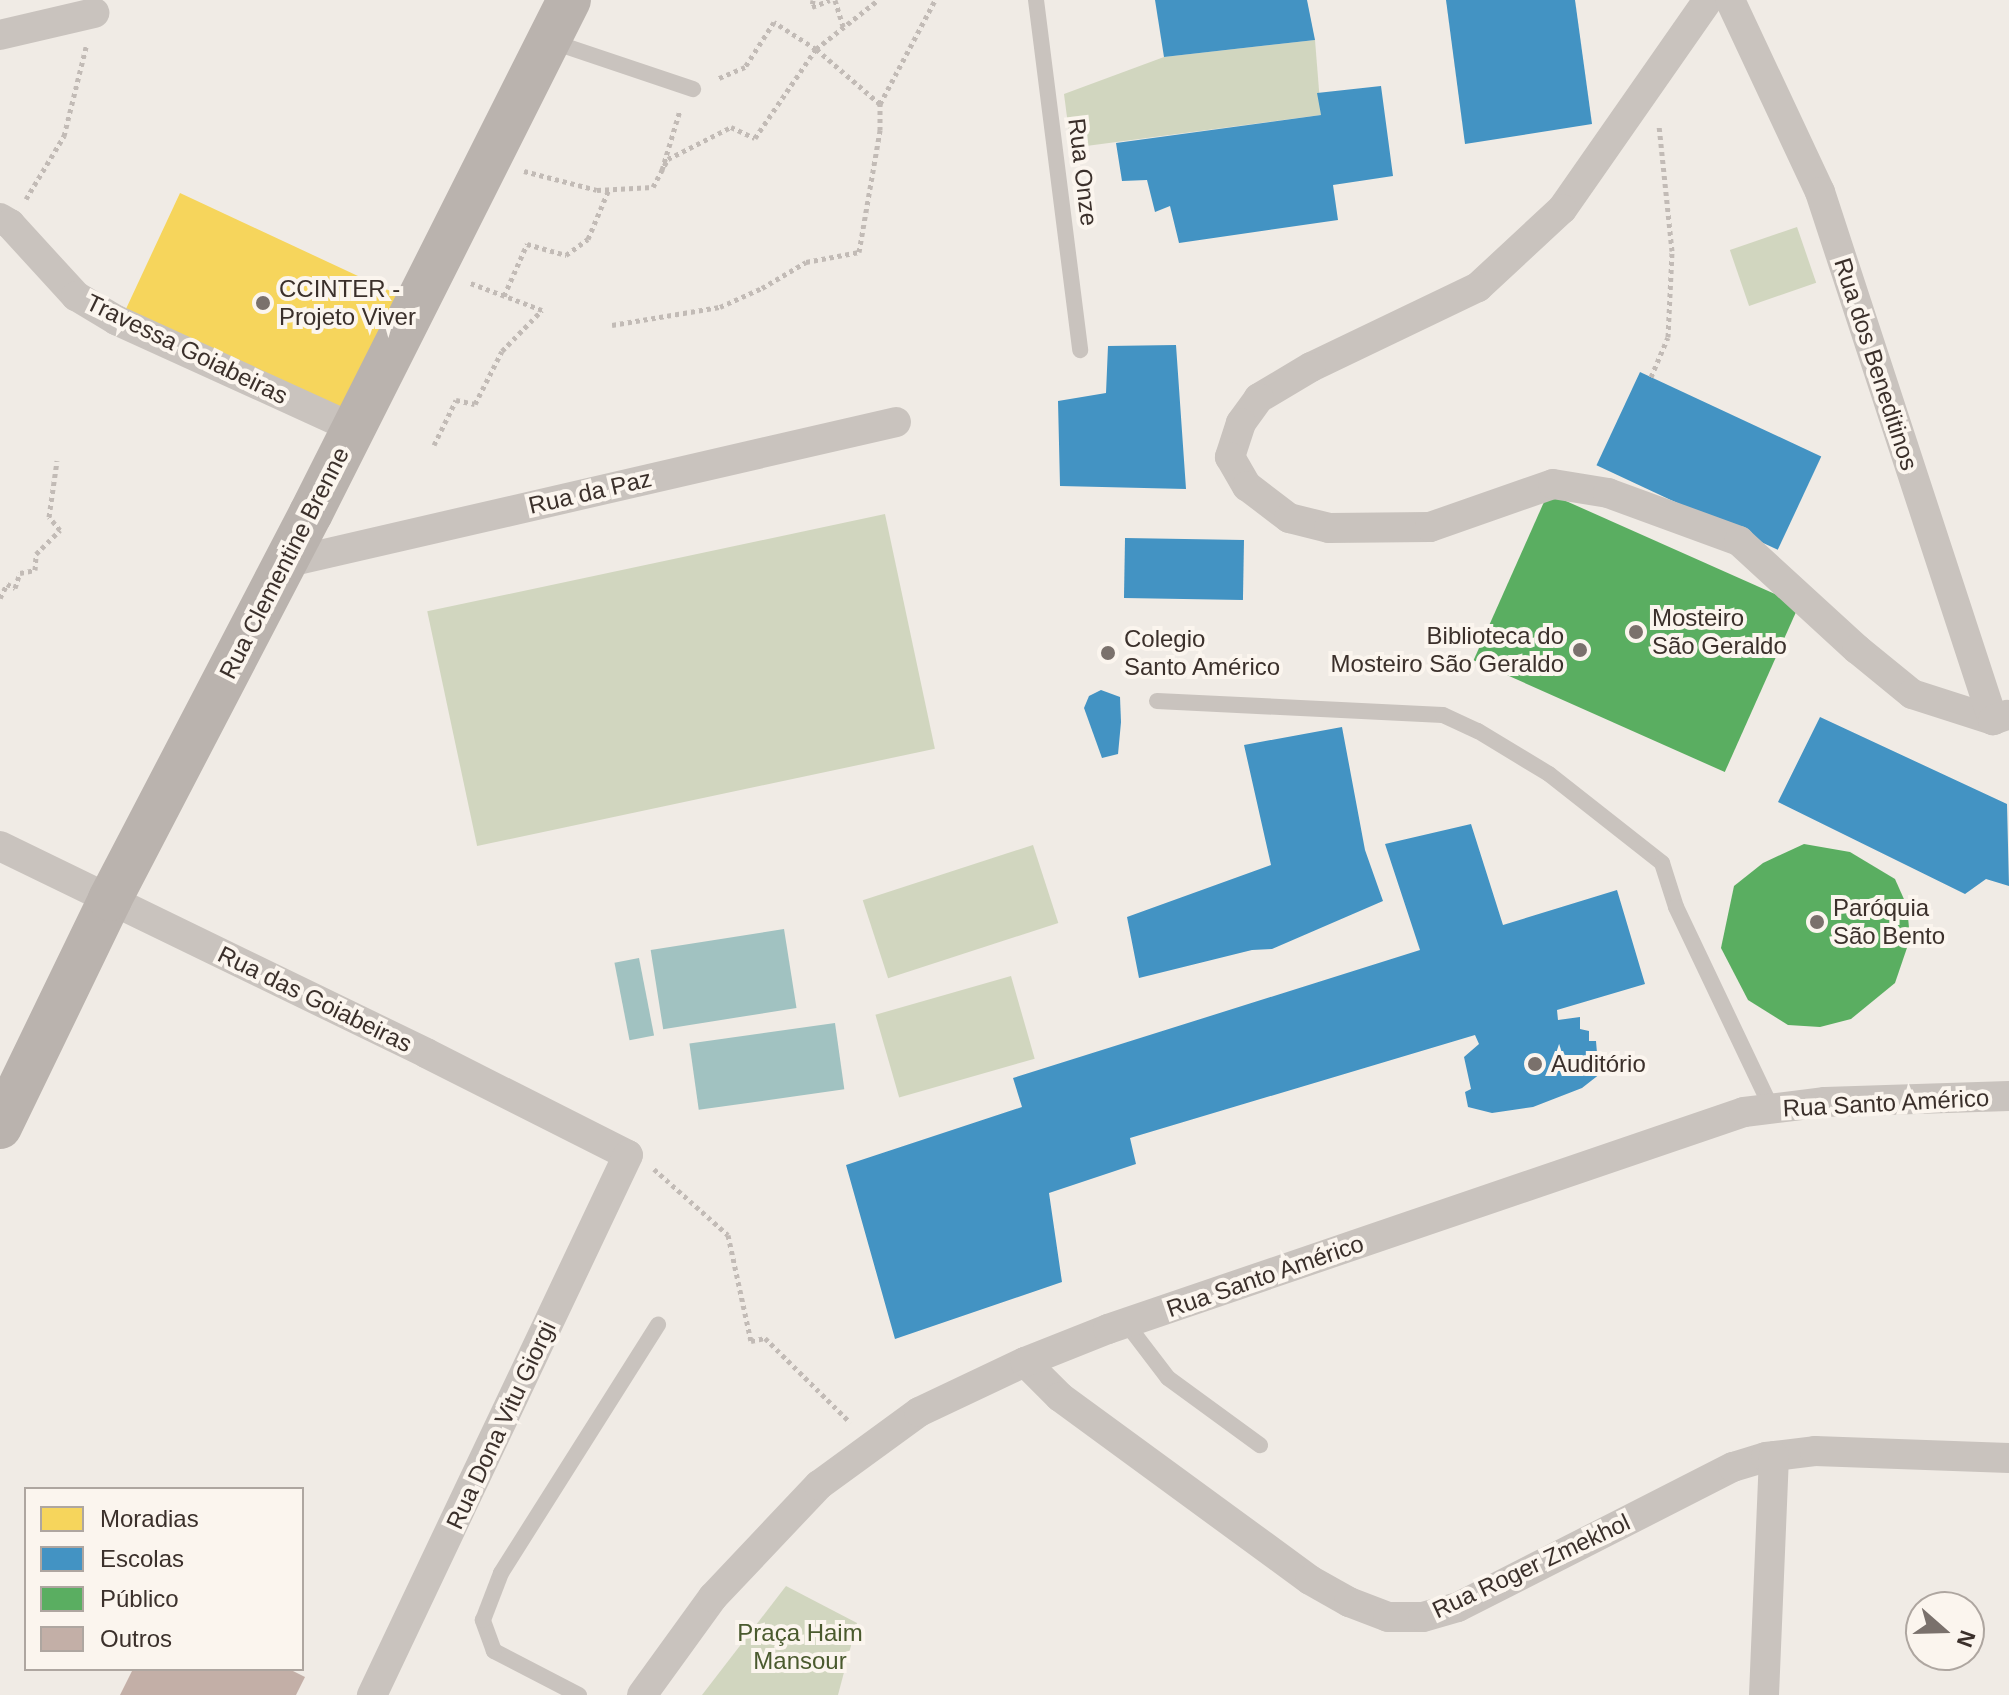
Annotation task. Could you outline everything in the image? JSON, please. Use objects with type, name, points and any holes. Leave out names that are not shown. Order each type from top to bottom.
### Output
[{"type":"street","name":"Rua Clementine Brenne","points":[[0,1127],[110,899],[285,563],[569,0]]},
{"type":"street","points":[[1708,0],[1562,209],[1478,287],[1311,367],[1259,398],[1241,423],[1230,457],[1247,486],[1289,518],[1329,528],[1430,527],[1553,484],[1608,493],[1739,541],[1857,649],[1912,694],[2001,717]]},
{"type":"street","name":"Rua dos Beneditinos","points":[[1730,0],[1820,192],[2001,717]]},
{"type":"street","points":[[0,35],[94,13]]},
{"type":"street","name":"Travessa Goiabeiras","points":[[5,221],[76,296],[116,320],[353,428]]},
{"type":"street","name":"Rua da Paz","points":[[285,563],[896,422]]},
{"type":"street","name":"Rua das Goiabeiras","points":[[0,846],[628,1155]]},
{"type":"street","name":"Rua Santo Américo","points":[[642,1695],[723,1587],[819,1485],[919,1412],[1025,1362],[1126,1323],[1744,1112],[1825,1102],[2009,1096]]},
{"type":"street","name":"Rua Dona Vitu Giorgi","points":[[372,1695],[628,1155]]},
{"type":"street","name":"Rua Roger Zmekhol","points":[[1025,1362],[1060,1397],[1310,1580],[1349,1602],[1388,1617],[1423,1617],[1458,1607],[1733,1467],[1774,1456],[1815,1451],[2009,1458]]},
{"type":"street","points":[[1764,1695],[1774,1456]]},
{"type":"lane","name":"Rua Onze","points":[[1036,0],[1080,350]]},
{"type":"lane","points":[[548,40],[693,89]]},
{"type":"lane","points":[[1157,701],[1443,715],[1478,731],[1549,774],[1662,863],[1676,907],[1772,1109]]},
{"type":"lane","points":[[1126,1323],[1168,1378],[1260,1445]]},
{"type":"lane","points":[[579,1695],[494,1651],[483,1620],[501,1573],[658,1325]]},
{"type":"path","points":[[813,0],[812,7],[832,0],[843,27]]},
{"type":"path","points":[[487,162],[597,190],[653,187],[668,159],[731,127],[755,138],[816,49],[878,0]]},
{"type":"path","points":[[612,325],[720,307],[762,288],[806,262],[859,252],[880,130],[880,104],[935,0]]},
{"type":"path","points":[[5,221],[64,136],[94,13]]},
{"type":"path","points":[[662,170],[678,113],[693,89],[745,67],[774,22],[816,49],[880,104]]},
{"type":"path","points":[[1648,90],[1656,104],[1672,251],[1668,337],[1651,377]]},
{"type":"path","points":[[504,296],[527,244],[566,255],[588,239],[609,189]]},
{"type":"path","points":[[434,269],[542,310],[502,351],[475,404],[456,400],[434,445]]},
{"type":"path","points":[[0,598],[7,584],[15,588],[20,573],[35,570],[36,554],[60,530],[49,517],[57,461]]},
{"type":"path","points":[[628,1155],[654,1169],[728,1235],[751,1341],[765,1338],[873,1446]]},
{"type":"green space","points":[[1315,40],[1321,115],[1071,148],[1064,94],[1164,57]]},
{"type":"green space","points":[[1797,227],[1816,283],[1749,306],[1730,250]]},
{"type":"green space","points":[[885,514],[935,749],[477,846],[427,611]]},
{"type":"green space","points":[[1033,845],[1058,923],[888,978],[863,900]]},
{"type":"green space","points":[[1011,976],[1035,1059],[899,1098],[875,1015]]},
{"type":"green space","name":"Praça Haim Mansour","points":[[786,1586],[857,1623],[838,1695],[702,1695]]},
{"type":"water","points":[[784,929],[797,1008],[663,1029],[651,950]]},
{"type":"water","points":[[639,958],[654,1036],[630,1040],[614,963]]},
{"type":"water","points":[[835,1023],[844,1089],[699,1110],[689,1043]]},
{"type":"building: Moradias","name":"CCINTER - Projeto Viver","points":[[180,193],[408,299],[354,416],[125,310]]},
{"type":"building: Escolas","points":[[1155,0],[1307,0],[1315,40],[1164,57]]},
{"type":"building: Escolas","points":[[1446,0],[1575,0],[1592,124],[1465,144]]},
{"type":"building: Escolas","points":[[1381,86],[1393,176],[1333,185],[1338,220],[1179,243],[1170,206],[1155,212],[1147,180],[1122,181],[1116,143],[1321,115],[1317,93]]},
{"type":"building: Escolas","points":[[1176,345],[1186,489],[1060,486],[1058,401],[1106,393],[1108,346]]},
{"type":"building: Escolas","points":[[1640,372],[1821,457],[1778,550],[1596,465]]},
{"type":"building: Escolas","points":[[1125,538],[1244,540],[1243,600],[1124,598]]},
{"type":"building: Escolas","points":[[1101,690],[1120,697],[1121,722],[1118,754],[1102,758],[1084,708],[1089,696]]},
{"type":"building: Escolas","points":[[1820,717],[2007,804],[2009,886],[1986,879],[1965,894],[1778,802]]},
{"type":"building: Escolas","points":[[1342,727],[1365,850],[1383,901],[1272,949],[1252,950],[1139,978],[1127,917],[1271,865],[1244,745]]},
{"type":"building: Escolas","points":[[1471,824],[1503,925],[1617,890],[1645,984],[1557,1010],[1558,1020],[1580,1017],[1580,1029],[1589,1031],[1589,1041],[1596,1041],[1597,1053],[1603,1053],[1605,1070],[1582,1088],[1533,1107],[1492,1113],[1468,1107],[1465,1092],[1471,1089],[1464,1057],[1479,1044],[1475,1035],[1130,1138],[1136,1164],[1049,1193],[1062,1282],[895,1339],[846,1165],[1022,1107],[1013,1078],[1420,950],[1385,844]]},
{"type":"building: Público","name":"Mosteiro São Geraldo","points":[[1548,493],[1799,605],[1725,772],[1474,660]]},
{"type":"building: Público","name":"Paróquia São Bento","points":[[1804,844],[1850,852],[1895,879],[1907,906],[1910,939],[1895,983],[1851,1019],[1820,1027],[1788,1025],[1748,1000],[1721,948],[1734,886],[1763,863]]},
{"type":"building: Outros","points":[[132,1671],[293,1671],[305,1677],[296,1695],[120,1695]]},
{"type":"place","name":"CCINTER - Projeto Viver","points":[[263,303]]},
{"type":"place","name":"Mosteiro São Geraldo","points":[[1636,632]]},
{"type":"place","name":"Biblioteca do Mosteiro São Geraldo","points":[[1580,650]]},
{"type":"place","name":"Colegio Santo Américo","points":[[1108,653]]},
{"type":"place","name":"Paróquia São Bento","points":[[1817,922]]},
{"type":"place","name":"Auditório","points":[[1535,1064]]}]
